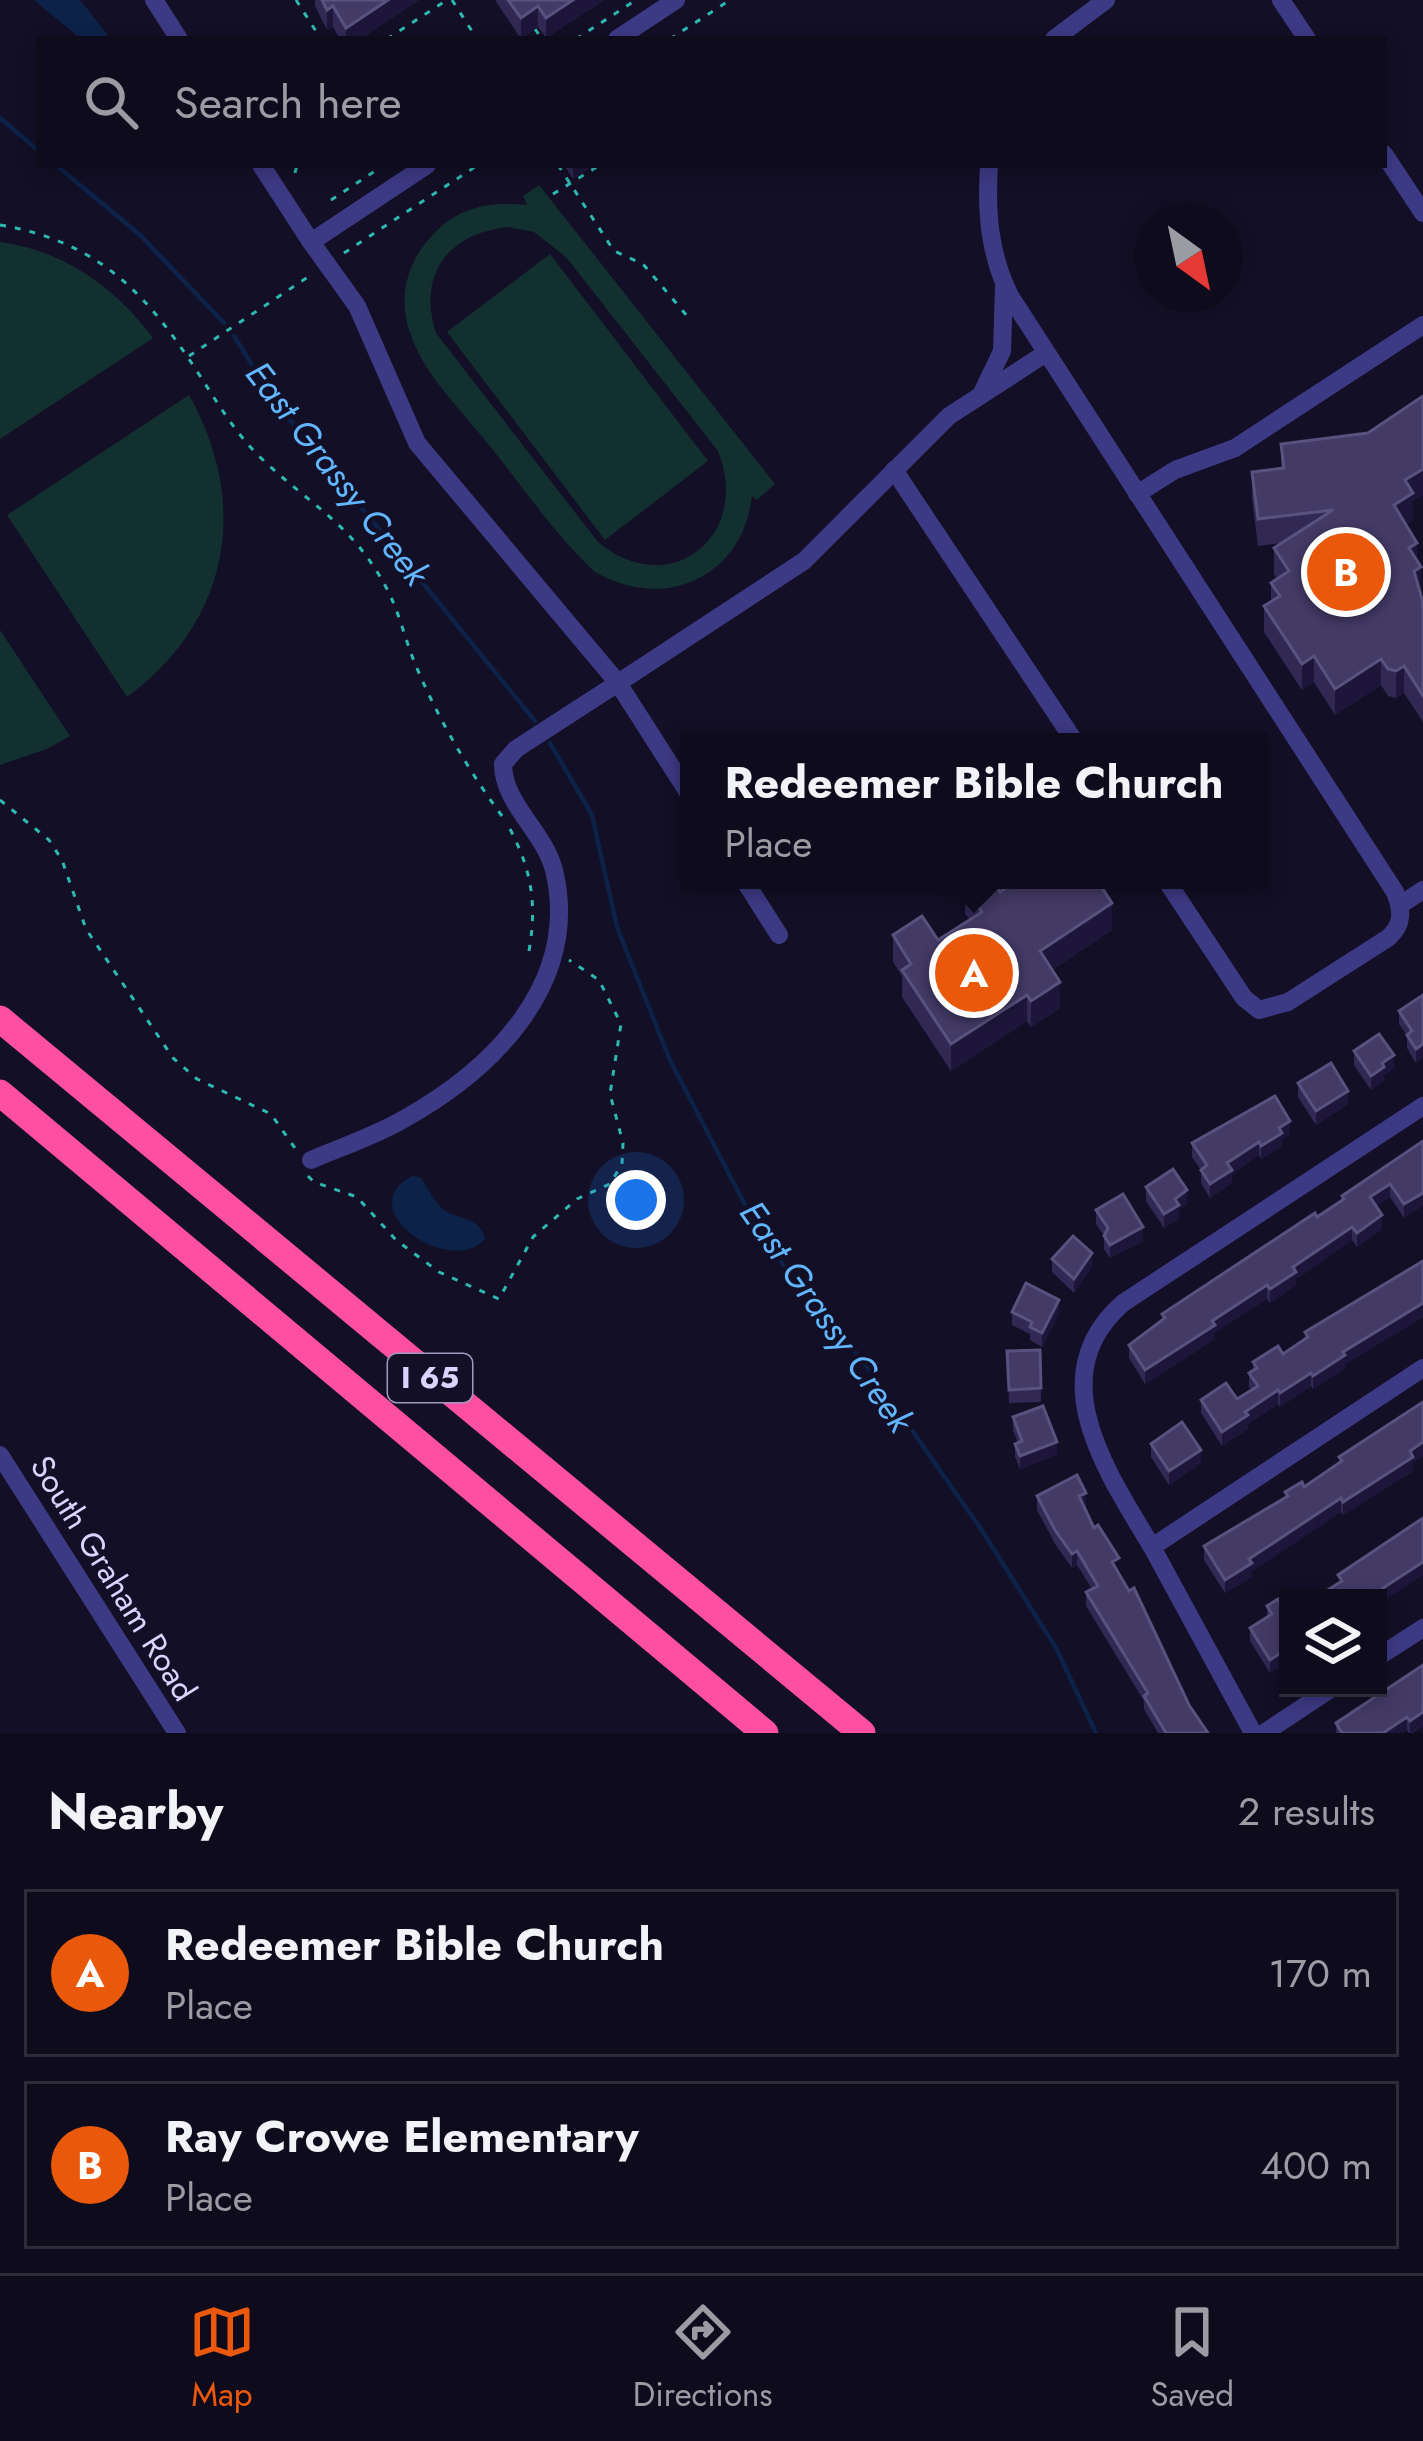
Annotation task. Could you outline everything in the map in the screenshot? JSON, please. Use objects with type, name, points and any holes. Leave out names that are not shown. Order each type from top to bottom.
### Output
[{"type":"highway","name":"I 65","points":[[2,1020],[862,1733]]},
{"type":"highway","name":"I 65","points":[[0,1097],[765,1733]]},
{"type":"street","points":[[154,0],[177,36]]},
{"type":"street","points":[[622,36],[676,0]]},
{"type":"street","points":[[1056,36],[1075,9],[1106,0]]},
{"type":"street","points":[[1282,0],[1305,36]]},
{"type":"street","points":[[1387,159],[1423,213]]},
{"type":"street","points":[[264,168],[357,306],[417,442],[618,683],[680,780]]},
{"type":"street","points":[[311,242],[422,168]]},
{"type":"street","points":[[980,395],[1002,351],[1003,283],[987,220],[989,168]]},
{"type":"street","points":[[1003,283],[1400,905],[1397,929],[1388,938],[1288,1002],[1259,1010],[1244,998],[1172,889]]},
{"type":"street","points":[[1137,494],[1175,470],[1234,448],[1423,326]]},
{"type":"street","points":[[306,1164],[402,1120],[469,1077],[524,1021],[558,941],[560,902],[553,865],[503,783],[503,764],[516,749],[804,561],[936,428],[1046,352]]},
{"type":"street","points":[[894,470],[1069,733]]},
{"type":"street","points":[[750,889],[779,935]]},
{"type":"street","points":[[1400,905],[1423,890]]},
{"type":"street","points":[[1253,1733],[1129,1508],[1084,1411],[1083,1375],[1103,1321],[1123,1303],[1423,1106]]},
{"type":"street","points":[[1152,1547],[1422,1368]]},
{"type":"street","name":"South Graham Road","points":[[0,1455],[177,1733]]},
{"type":"street","points":[[1387,1652],[1423,1628]]},
{"type":"street","points":[[1264,1733],[1318,1697]]},
{"type":"path","points":[[392,36],[450,0],[475,36]]},
{"type":"path","points":[[581,36],[636,0]]},
{"type":"path","points":[[675,36],[730,0]]},
{"type":"path","points":[[298,1],[320,36]]},
{"type":"path","points":[[535,29],[540,36]]},
{"type":"path","points":[[295,172],[296,168]]},
{"type":"path","points":[[331,200],[379,168]]},
{"type":"path","points":[[188,356],[473,168]]},
{"type":"path","points":[[560,168],[614,251],[643,264],[688,317]]},
{"type":"path","points":[[553,194],[595,168]]},
{"type":"path","points":[[0,225],[63,242],[101,260],[140,294],[236,430],[263,460],[333,516],[386,586],[436,710],[522,852],[533,886],[535,919],[529,951],[567,959],[599,980],[621,1024],[610,1094],[623,1143],[622,1164],[610,1184],[577,1198],[533,1237],[499,1299],[439,1272],[395,1240],[357,1197],[314,1182],[293,1142],[271,1114],[197,1079],[173,1058],[86,928],[62,860],[49,840],[0,800]]},
{"type":"green space","points":[[539,185],[775,484],[757,500],[752,496],[733,548],[717,567],[696,580],[647,589],[595,572],[445,392],[416,348],[406,321],[405,296],[421,249],[439,228],[462,213],[499,204],[527,205],[523,196]],"holes":[[[508,227],[534,232],[566,257],[718,451],[726,482],[724,510],[714,533],[698,551],[677,562],[652,565],[625,559],[598,542],[436,333],[431,293],[442,260],[469,238],[487,231]]]},
{"type":"green space","points":[[0,242],[45,253],[86,274],[122,303],[153,338],[0,439]]},
{"type":"green space","points":[[550,254],[708,461],[605,540],[447,332]]},
{"type":"green space","points":[[189,395],[220,478],[224,519],[220,559],[208,597],[188,634],[127,697],[7,515]]},
{"type":"green space","points":[[0,630],[70,736],[0,765]]},
{"type":"water","points":[[34,0],[80,0],[109,36],[77,36]]},
{"type":"water","points":[[412,1176],[420,1177],[444,1210],[477,1224],[485,1239],[470,1249],[451,1250],[412,1235],[392,1206],[396,1190]]},
{"type":"building","points":[[322,0],[388,0],[346,28],[333,6],[327,10]]},
{"type":"building","points":[[508,0],[573,0],[546,18],[538,6],[521,18]]},
{"type":"building","points":[[1423,396],[1423,469],[1405,480],[1413,493],[1394,505],[1417,543],[1409,548],[1421,567],[1414,571],[1423,603],[1423,696],[1404,666],[1388,669],[1381,659],[1335,689],[1314,656],[1302,664],[1264,606],[1280,596],[1271,583],[1289,571],[1274,548],[1333,510],[1258,519],[1252,472],[1284,468],[1281,444],[1368,433]]},
{"type":"building","points":[[966,889],[1103,889],[1112,903],[1040,951],[1060,982],[1031,1001],[1027,995],[951,1044],[902,970],[911,964],[893,935],[922,916],[938,940],[982,912]]},
{"type":"building","points":[[1423,995],[1423,1044],[1416,1049],[1407,1035],[1412,1031],[1399,1011]]},
{"type":"building","points":[[1379,1034],[1394,1055],[1371,1076],[1354,1051]]},
{"type":"building","points":[[1331,1063],[1348,1091],[1316,1111],[1298,1083]]},
{"type":"building","points":[[1275,1096],[1290,1121],[1279,1128],[1282,1133],[1227,1163],[1232,1170],[1210,1184],[1201,1170],[1207,1165],[1192,1143]]},
{"type":"building","points":[[1423,1141],[1423,1193],[1404,1204],[1390,1184],[1370,1197],[1382,1215],[1357,1233],[1352,1227],[1293,1267],[1296,1272],[1270,1289],[1267,1285],[1145,1370],[1129,1345],[1165,1318],[1162,1314],[1315,1213],[1317,1217]]},
{"type":"building","points":[[1173,1169],[1187,1190],[1175,1199],[1179,1205],[1164,1214],[1146,1187]]},
{"type":"building","points":[[1123,1194],[1143,1227],[1110,1245],[1104,1236],[1108,1228],[1096,1210]]},
{"type":"building","points":[[1073,1236],[1092,1253],[1074,1279],[1052,1259]]},
{"type":"building","points":[[1423,1261],[1423,1303],[1313,1376],[1278,1390],[1222,1432],[1201,1400],[1226,1383],[1237,1399],[1258,1386],[1249,1373],[1257,1368],[1253,1362],[1278,1346],[1283,1354],[1308,1337],[1305,1332]]},
{"type":"building","points":[[1026,1283],[1059,1300],[1042,1333],[1012,1312]]},
{"type":"building","points":[[1040,1350],[1041,1388],[1009,1390],[1007,1351]]},
{"type":"building","points":[[1423,1402],[1423,1442],[1410,1451],[1413,1457],[1343,1502],[1341,1498],[1225,1580],[1204,1546],[1288,1496],[1285,1492],[1302,1482],[1304,1487],[1342,1461],[1339,1457]]},
{"type":"building","points":[[1043,1406],[1057,1442],[1020,1456],[1015,1444],[1022,1441],[1013,1417]]},
{"type":"building","points":[[1182,1422],[1201,1450],[1169,1471],[1151,1444]]},
{"type":"building","points":[[1077,1475],[1086,1493],[1079,1496],[1094,1528],[1098,1525],[1119,1558],[1112,1562],[1129,1591],[1134,1588],[1189,1705],[1208,1733],[1166,1733],[1144,1696],[1148,1693],[1086,1592],[1098,1586],[1077,1551],[1072,1554],[1055,1530],[1037,1496]]},
{"type":"building","points":[[1423,1518],[1423,1562],[1384,1589],[1329,1589],[1342,1581],[1338,1575]]},
{"type":"building","points":[[1279,1601],[1279,1654],[1270,1660],[1250,1628],[1272,1614],[1267,1606]]},
{"type":"building","points":[[1423,1665],[1423,1712],[1383,1733],[1342,1733],[1336,1723],[1375,1697],[1387,1697],[1387,1689]]},
{"type":"waterway","name":"East Grassy Creek","points":[[0,118],[36,148]]},
{"type":"waterway","name":"East Grassy Creek","points":[[60,168],[140,235],[224,323]]},
{"type":"waterway","name":"East Grassy Creek","points":[[234,336],[274,400],[535,721]]},
{"type":"waterway","name":"East Grassy Creek","points":[[550,743],[592,815],[617,927],[669,1058],[758,1230],[806,1296],[864,1362],[981,1529],[1056,1648],[1096,1733]]},
{"type":"place","name":"Ray Crowe Elementary","points":[[1346,572]]},
{"type":"place","name":"Redeemer Bible Church","points":[[974,973]]}]
